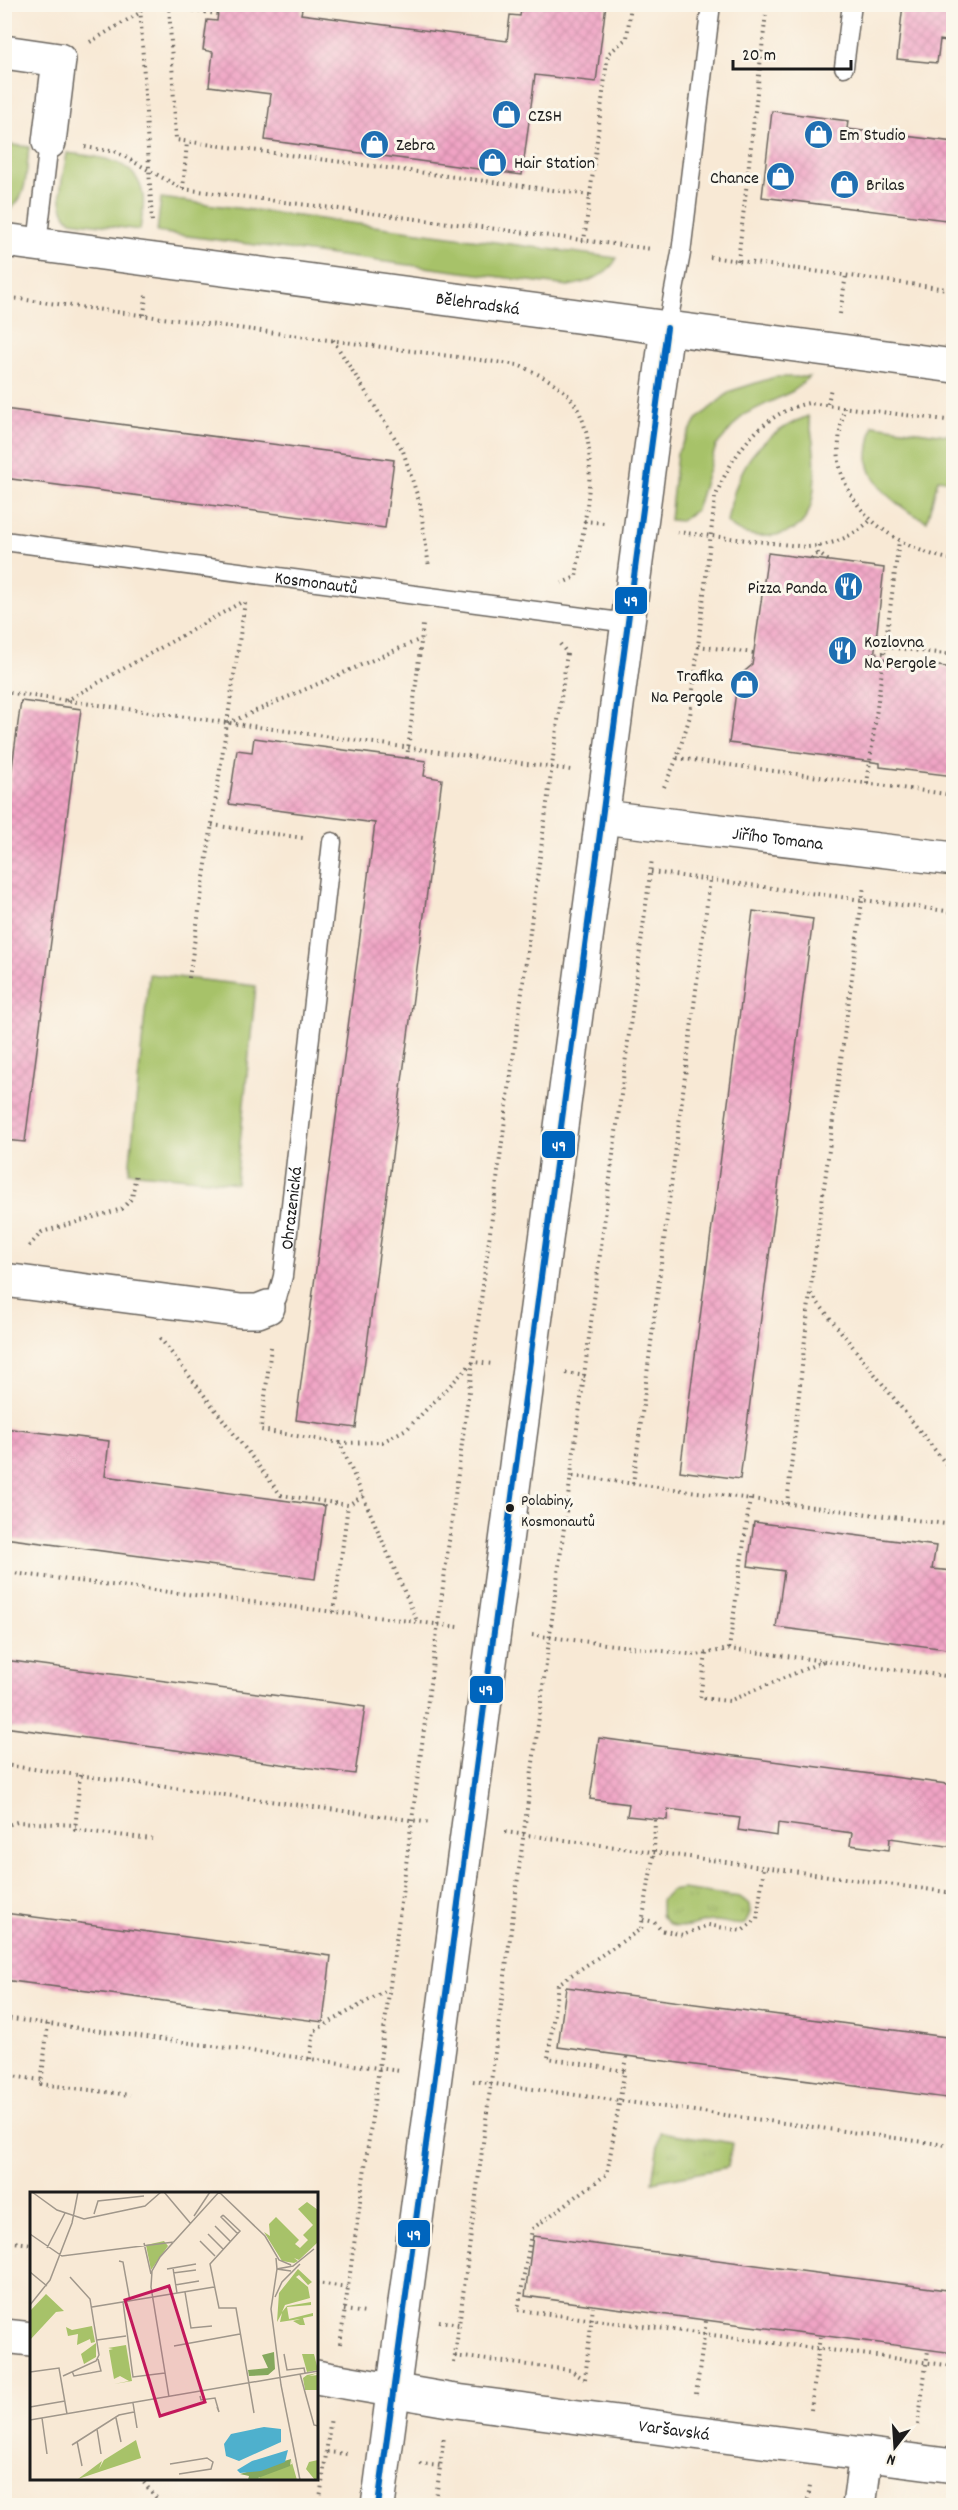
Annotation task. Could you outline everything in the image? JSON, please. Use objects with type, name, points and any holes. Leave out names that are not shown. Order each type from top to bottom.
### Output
[{"type":"street","points":[[4,52],[59,60],[49,142]]},
{"type":"street","name":"Bělehradská","points":[[4,240],[954,366]]},
{"type":"street","points":[[378,2505],[667,328]]},
{"type":"street","name":"Jiřího Tomana","points":[[602,817],[954,860]]},
{"type":"street","points":[[13,1281],[241,1311],[258,1311],[273,1302]]},
{"type":"street","points":[[4,2336],[30,2339]]},
{"type":"street","name":"Varšavská","points":[[318,2377],[449,2400],[954,2466]]},
{"type":"street","points":[[859,2505],[866,2454]]},
{"type":"lane","points":[[667,328],[681,253],[711,4]]},
{"type":"lane","points":[[844,67],[852,4]]},
{"type":"lane","points":[[37,244],[49,142]]},
{"type":"lane","name":"Kosmonautů","points":[[4,541],[628,623]]},
{"type":"lane","name":"Ohrazenická","points":[[273,1302],[283,1276],[332,842]]},
{"type":"path","points":[[140,4],[149,169]]},
{"type":"path","points":[[584,241],[608,54],[627,38],[631,4]]},
{"type":"path","points":[[738,261],[767,4]]},
{"type":"path","points":[[218,14],[169,6],[176,140],[590,195]]},
{"type":"path","points":[[59,60],[141,12]]},
{"type":"path","points":[[183,189],[187,142]]},
{"type":"path","points":[[116,152],[183,189],[954,290]]},
{"type":"path","points":[[4,297],[518,365],[546,378],[571,398],[585,424],[590,452],[576,577],[550,587],[547,636],[567,653],[390,1988],[340,2343]]},
{"type":"path","points":[[333,340],[403,451],[420,504],[430,572],[407,758]]},
{"type":"path","points":[[435,2505],[573,1476],[656,823],[665,785],[677,758],[690,716],[715,498],[725,471],[740,447],[774,417],[794,406],[810,403],[954,421]]},
{"type":"path","points":[[844,407],[840,466],[855,499],[873,519],[899,541],[918,550],[954,560]]},
{"type":"path","points":[[711,536],[786,545],[819,546],[846,539],[873,519]]},
{"type":"path","points":[[867,784],[899,541]]},
{"type":"path","points":[[811,559],[818,553],[819,546]]},
{"type":"path","points":[[818,553],[830,561]]},
{"type":"path","points":[[65,701],[246,600],[189,978]]},
{"type":"path","points":[[227,723],[421,639]]},
{"type":"path","points":[[698,646],[754,653]]},
{"type":"path","points":[[886,646],[954,655]]},
{"type":"path","points":[[870,654],[885,653]]},
{"type":"path","points":[[4,692],[552,767],[665,785]]},
{"type":"path","points":[[677,758],[954,795]]},
{"type":"path","points":[[212,825],[332,842]]},
{"type":"path","points":[[787,1504],[810,1293],[869,849]]},
{"type":"path","points":[[651,872],[954,912]]},
{"type":"path","points":[[633,1484],[710,880]]},
{"type":"path","points":[[13,1281],[27,1249],[42,1232],[122,1209],[132,1198],[136,1173]]},
{"type":"path","points":[[810,1293],[954,1474]]},
{"type":"path","points":[[273,1302],[261,1430],[340,1443],[382,1442],[408,1428],[473,1362]]},
{"type":"path","points":[[159,1336],[284,1499]]},
{"type":"path","points":[[473,1362],[586,1376]]},
{"type":"path","points":[[340,1443],[417,1622]]},
{"type":"path","points":[[573,1476],[954,1526]]},
{"type":"path","points":[[280,1494],[348,1505],[364,1496]]},
{"type":"path","points":[[729,1649],[750,1499]]},
{"type":"path","points":[[334,1612],[348,1505]]},
{"type":"path","points":[[706,1654],[700,1698],[729,1701],[825,1661]]},
{"type":"path","points":[[80,1775],[75,1830],[152,1839]]},
{"type":"path","points":[[624,2071],[548,2058],[558,1984],[641,1929],[654,1852],[655,1818]]},
{"type":"path","points":[[4,1826],[17,1822],[76,1825]]},
{"type":"path","points":[[643,1919],[654,1922],[661,1930],[683,1935],[708,1925],[734,1931],[749,1929],[757,1919],[764,1868]]},
{"type":"path","points":[[310,2059],[314,2031],[390,1988]]},
{"type":"path","points":[[4,2018],[954,2146]]},
{"type":"path","points":[[48,2024],[41,2084],[130,2095]]},
{"type":"path","points":[[627,2057],[607,2174],[532,2229],[518,2310],[954,2366]]},
{"type":"path","points":[[4,2075],[41,2080]]},
{"type":"path","points":[[4,2241],[30,2244]]},
{"type":"path","points":[[318,2283],[347,2287]]},
{"type":"path","points":[[585,2379],[593,2307]]},
{"type":"path","points":[[696,2395],[706,2321]]},
{"type":"path","points":[[811,2411],[820,2336]]},
{"type":"path","points":[[918,2425],[928,2350]]},
{"type":"path","points":[[319,2505],[331,2412]]},
{"type":"path","points":[[142,2480],[160,2505]]},
{"type":"path","points":[[807,2505],[810,2486]]},
{"type":"green space","points":[[5,144],[29,147],[23,192],[19,200],[6,212]]},
{"type":"green space","points":[[67,153],[103,158],[125,167],[133,174],[140,183],[143,200],[140,230],[71,221],[65,214],[61,198]]},
{"type":"green space","points":[[161,198],[617,258],[603,274],[568,286],[157,232]]},
{"type":"green space","points":[[775,377],[809,377],[793,391],[743,415],[716,446],[696,510],[681,521],[670,520],[677,453],[697,419],[731,391]]},
{"type":"green space","points":[[808,416],[813,441],[815,473],[812,503],[807,515],[797,527],[777,535],[752,535],[736,529],[727,522],[736,485],[751,457],[774,434]]},
{"type":"green space","points":[[873,425],[953,436],[953,481],[938,479],[927,521],[898,504],[874,478],[868,458]]},
{"type":"green space","points":[[149,974],[256,986],[236,1183],[129,1172]]},
{"type":"green space","points":[[682,1889],[740,1897],[749,1904],[750,1913],[745,1924],[741,1925],[713,1921],[685,1927],[672,1925],[666,1922],[661,1915],[661,1900],[671,1891]]},
{"type":"green space","points":[[660,2132],[732,2143],[728,2167],[652,2182]]},
{"type":"building","points":[[219,4],[303,4],[301,14],[507,41],[510,15],[520,16],[522,4],[606,4],[596,82],[535,75],[522,175],[265,140],[271,94],[209,86],[213,52],[203,50],[207,20],[217,21]]},
{"type":"building","points":[[903,4],[954,4],[954,42],[940,40],[937,63],[897,59]]},
{"type":"building","points":[[772,111],[848,121],[847,129],[954,142],[954,221],[762,197]]},
{"type":"building","points":[[4,409],[394,460],[385,528],[4,478]]},
{"type":"building","points":[[768,553],[884,568],[874,658],[954,668],[954,776],[880,767],[880,763],[729,743],[738,677],[752,665]]},
{"type":"building","points":[[21,701],[81,709],[25,1142],[4,1140],[4,826]]},
{"type":"building","points":[[254,738],[426,761],[424,776],[442,779],[356,1428],[296,1420],[375,823],[229,804],[237,750],[252,752]]},
{"type":"building","points":[[753,911],[813,919],[740,1479],[680,1471]]},
{"type":"building","points":[[4,1428],[109,1441],[105,1476],[325,1506],[315,1579],[4,1538]]},
{"type":"building","points":[[754,1522],[936,1546],[932,1569],[954,1571],[954,1650],[776,1627],[784,1571],[748,1566]]},
{"type":"building","points":[[4,1660],[365,1707],[355,1774],[4,1727]]},
{"type":"building","points":[[599,1738],[954,1785],[954,1847],[890,1838],[889,1850],[850,1845],[852,1833],[778,1823],[777,1836],[738,1830],[740,1818],[668,1809],[667,1820],[627,1816],[629,1804],[590,1799]]},
{"type":"building","points":[[4,1913],[331,1956],[323,2022],[4,1980]]},
{"type":"building","points":[[566,1987],[954,2038],[954,2099],[558,2047]]},
{"type":"building","points":[[533,2236],[954,2291],[954,2353],[525,2296]]},
{"type":"transit line","name":"49","points":[[378,2506],[667,328]]},
{"type":"place","name":"CZSH","points":[[507,115]]},
{"type":"place","name":"Em Studio","points":[[818,134]]},
{"type":"place","name":"Zebra","points":[[375,144]]},
{"type":"place","name":"Hair Station","points":[[493,162]]},
{"type":"place","name":"Chance","points":[[780,177]]},
{"type":"place","name":"Brilas","points":[[845,184]]},
{"type":"place","name":"Pizza Panda","points":[[848,587]]},
{"type":"place","name":"Kozlovna Na Pergole","points":[[843,651]]},
{"type":"place","name":"Trafika Na Pergole","points":[[744,685]]},
{"type":"place","name":"Polabiny, Kosmonautů","points":[[510,1508]]}]
